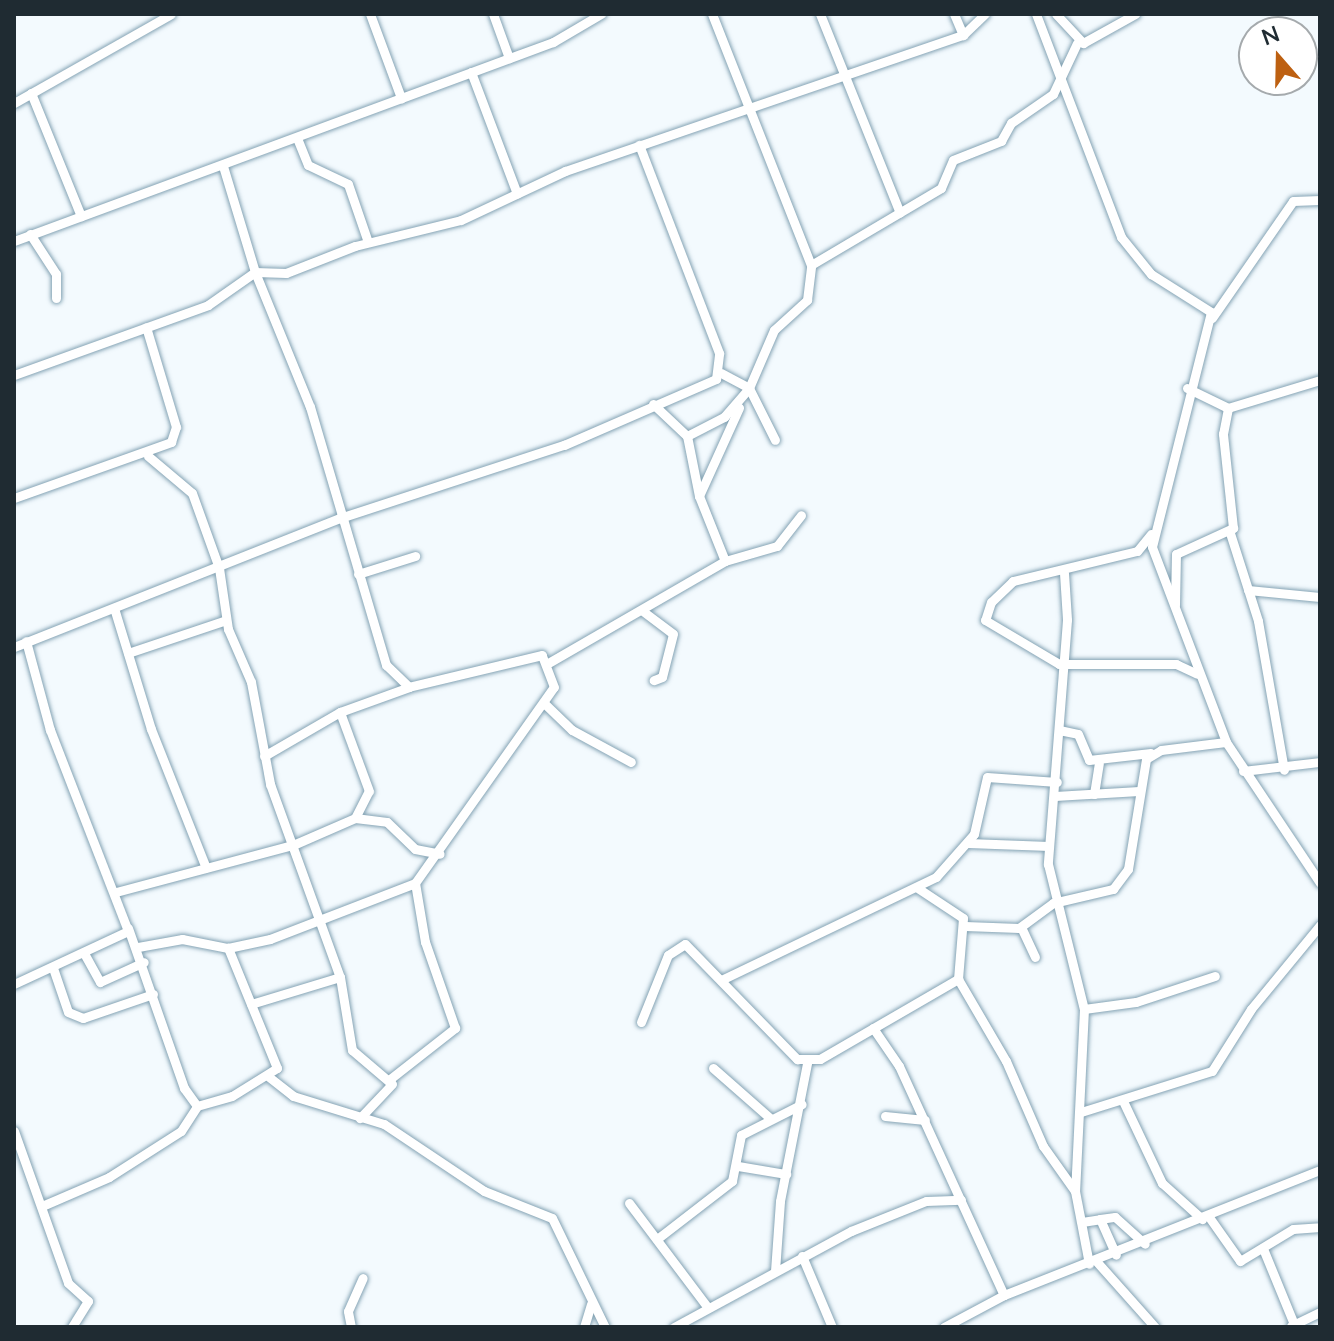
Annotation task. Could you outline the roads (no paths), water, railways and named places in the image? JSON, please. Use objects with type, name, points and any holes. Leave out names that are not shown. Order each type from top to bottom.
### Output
[{"type":"street","points":[[14,103],[171,14]]},
{"type":"street","points":[[370,14],[401,98]]},
{"type":"street","points":[[493,14],[509,58]]},
{"type":"street","points":[[14,241],[509,58],[601,14]]},
{"type":"street","points":[[699,496],[774,330],[809,297],[811,265],[752,108],[712,14]]},
{"type":"street","points":[[820,14],[900,213]]},
{"type":"street","points":[[954,14],[963,35]]},
{"type":"street","points":[[14,375],[208,305],[255,272],[286,273],[368,242],[461,220],[639,145],[752,108],[843,72],[963,35],[985,14]]},
{"type":"street","points":[[1036,14],[1064,79],[1121,237],[1151,274],[1205,305],[1212,318]]},
{"type":"street","points":[[1056,14],[1077,43]]},
{"type":"street","points":[[811,265],[947,182],[953,160],[1001,141],[1011,123],[1049,99],[1064,79],[1077,43],[1135,14]]},
{"type":"street","points":[[1058,66],[1072,57]]},
{"type":"street","points":[[471,72],[517,194]]},
{"type":"street","points":[[31,93],[81,216]]},
{"type":"street","points":[[297,138],[308,165],[348,184],[368,242]]},
{"type":"street","points":[[639,145],[721,373],[749,388],[762,407],[775,440]]},
{"type":"street","points":[[223,166],[255,272],[310,407],[340,518],[386,665],[409,687]]},
{"type":"street","points":[[1197,674],[1176,664],[1059,664],[992,629],[985,611],[1013,581],[1064,573],[1137,551],[1152,531],[1187,388],[1212,318],[1293,201],[1318,195]]},
{"type":"street","points":[[30,234],[56,274],[56,298]]},
{"type":"street","points":[[14,498],[148,456],[171,442],[176,427],[146,327]]},
{"type":"street","points":[[14,647],[340,518],[564,445],[721,373]]},
{"type":"street","points":[[1187,388],[1228,408],[1320,380]]},
{"type":"street","points":[[653,404],[687,436],[699,496],[725,561]]},
{"type":"street","points":[[687,436],[738,407],[762,407]]},
{"type":"street","points":[[1228,408],[1223,434],[1230,533],[1248,590],[1284,770]]},
{"type":"street","points":[[148,456],[192,493],[219,568],[226,620],[251,682],[264,756],[340,977],[352,1050],[390,1079]]},
{"type":"street","points":[[550,662],[644,612],[725,561],[777,546],[801,515]]},
{"type":"street","points":[[1152,531],[1197,674],[1226,742],[1320,883]]},
{"type":"street","points":[[1175,608],[1176,554],[1230,533]]},
{"type":"street","points":[[358,574],[415,556]]},
{"type":"street","points":[[1064,573],[1067,620],[1059,664],[1057,782],[1049,846],[1053,903],[1084,1009],[1075,1191],[1093,1263],[1155,1327]]},
{"type":"street","points":[[1248,590],[1320,597]]},
{"type":"street","points":[[114,608],[206,868]]},
{"type":"street","points":[[644,612],[673,634],[665,672],[654,680]]},
{"type":"street","points":[[128,653],[226,620]]},
{"type":"street","points":[[26,641],[50,730],[144,962],[184,1088],[197,1106]]},
{"type":"street","points":[[264,756],[340,712],[409,687],[534,654],[550,662]]},
{"type":"street","points":[[138,947],[182,939],[228,948],[322,922],[415,883],[440,854],[546,705],[550,662]]},
{"type":"street","points":[[546,705],[572,730],[631,762]]},
{"type":"street","points":[[340,712],[369,791],[355,818]]},
{"type":"street","points":[[1059,730],[1078,734],[1086,758],[1099,763],[1226,742]]},
{"type":"street","points":[[965,926],[1021,927],[1053,903],[1094,897],[1124,879],[1139,791],[1151,753]]},
{"type":"street","points":[[1243,771],[1284,770],[1320,762]]},
{"type":"street","points":[[1094,794],[1099,763]]},
{"type":"street","points":[[721,980],[842,916],[919,889],[968,843],[987,777],[1057,782]]},
{"type":"street","points":[[1055,796],[1139,791]]},
{"type":"street","points":[[116,892],[293,845],[355,818],[387,822],[415,849],[440,854]]},
{"type":"street","points":[[968,843],[1049,846]]},
{"type":"street","points":[[360,1118],[389,1091],[390,1079],[455,1028],[425,942],[415,883]]},
{"type":"street","points":[[919,889],[958,911],[965,926],[958,979],[1006,1061],[1043,1146],[1075,1191]]},
{"type":"street","points":[[1081,1112],[1212,1071],[1251,1009],[1320,925]]},
{"type":"street","points":[[1021,927],[1035,957]]},
{"type":"street","points":[[14,984],[120,941],[128,928]]},
{"type":"street","points":[[641,1022],[674,947],[689,945],[807,1063]]},
{"type":"street","points":[[42,1206],[109,1177],[181,1131],[197,1106],[269,1077],[277,1068],[228,948]]},
{"type":"street","points":[[85,955],[100,982],[144,962]]},
{"type":"street","points":[[53,968],[68,1012],[83,1018],[153,994]]},
{"type":"street","points":[[1084,1009],[1136,1002],[1215,976]]},
{"type":"street","points":[[251,1004],[340,977]]},
{"type":"street","points":[[807,1063],[958,979]]},
{"type":"street","points":[[873,1028],[925,1120],[1004,1295]]},
{"type":"street","points":[[775,1271],[786,1174],[802,1104],[807,1063]]},
{"type":"street","points":[[713,1068],[771,1119]]},
{"type":"street","points":[[269,1077],[293,1096],[360,1118],[413,1141],[505,1202],[552,1218],[591,1304],[605,1327]]},
{"type":"street","points":[[1123,1101],[1162,1183],[1205,1218],[1240,1261],[1264,1251],[1293,1229],[1320,1227]]},
{"type":"street","points":[[657,1239],[721,1192],[738,1166],[741,1135],[802,1104]]},
{"type":"street","points":[[885,1116],[925,1120]]},
{"type":"street","points":[[14,1131],[18,1155],[42,1206],[68,1283],[88,1301],[72,1327]]},
{"type":"street","points":[[738,1166],[786,1174]]},
{"type":"street","points":[[944,1327],[1004,1295],[1145,1244],[1320,1170]]},
{"type":"street","points":[[674,1327],[802,1256],[926,1201],[961,1200]]},
{"type":"street","points":[[629,1203],[708,1308]]},
{"type":"street","points":[[1082,1222],[1115,1217],[1145,1244]]},
{"type":"street","points":[[1100,1219],[1116,1255]]},
{"type":"street","points":[[1264,1251],[1292,1326],[1320,1312]]},
{"type":"street","points":[[802,1256],[832,1327]]},
{"type":"street","points":[[351,1327],[348,1311],[363,1278]]},
{"type":"street","points":[[584,1327],[591,1304]]}]
